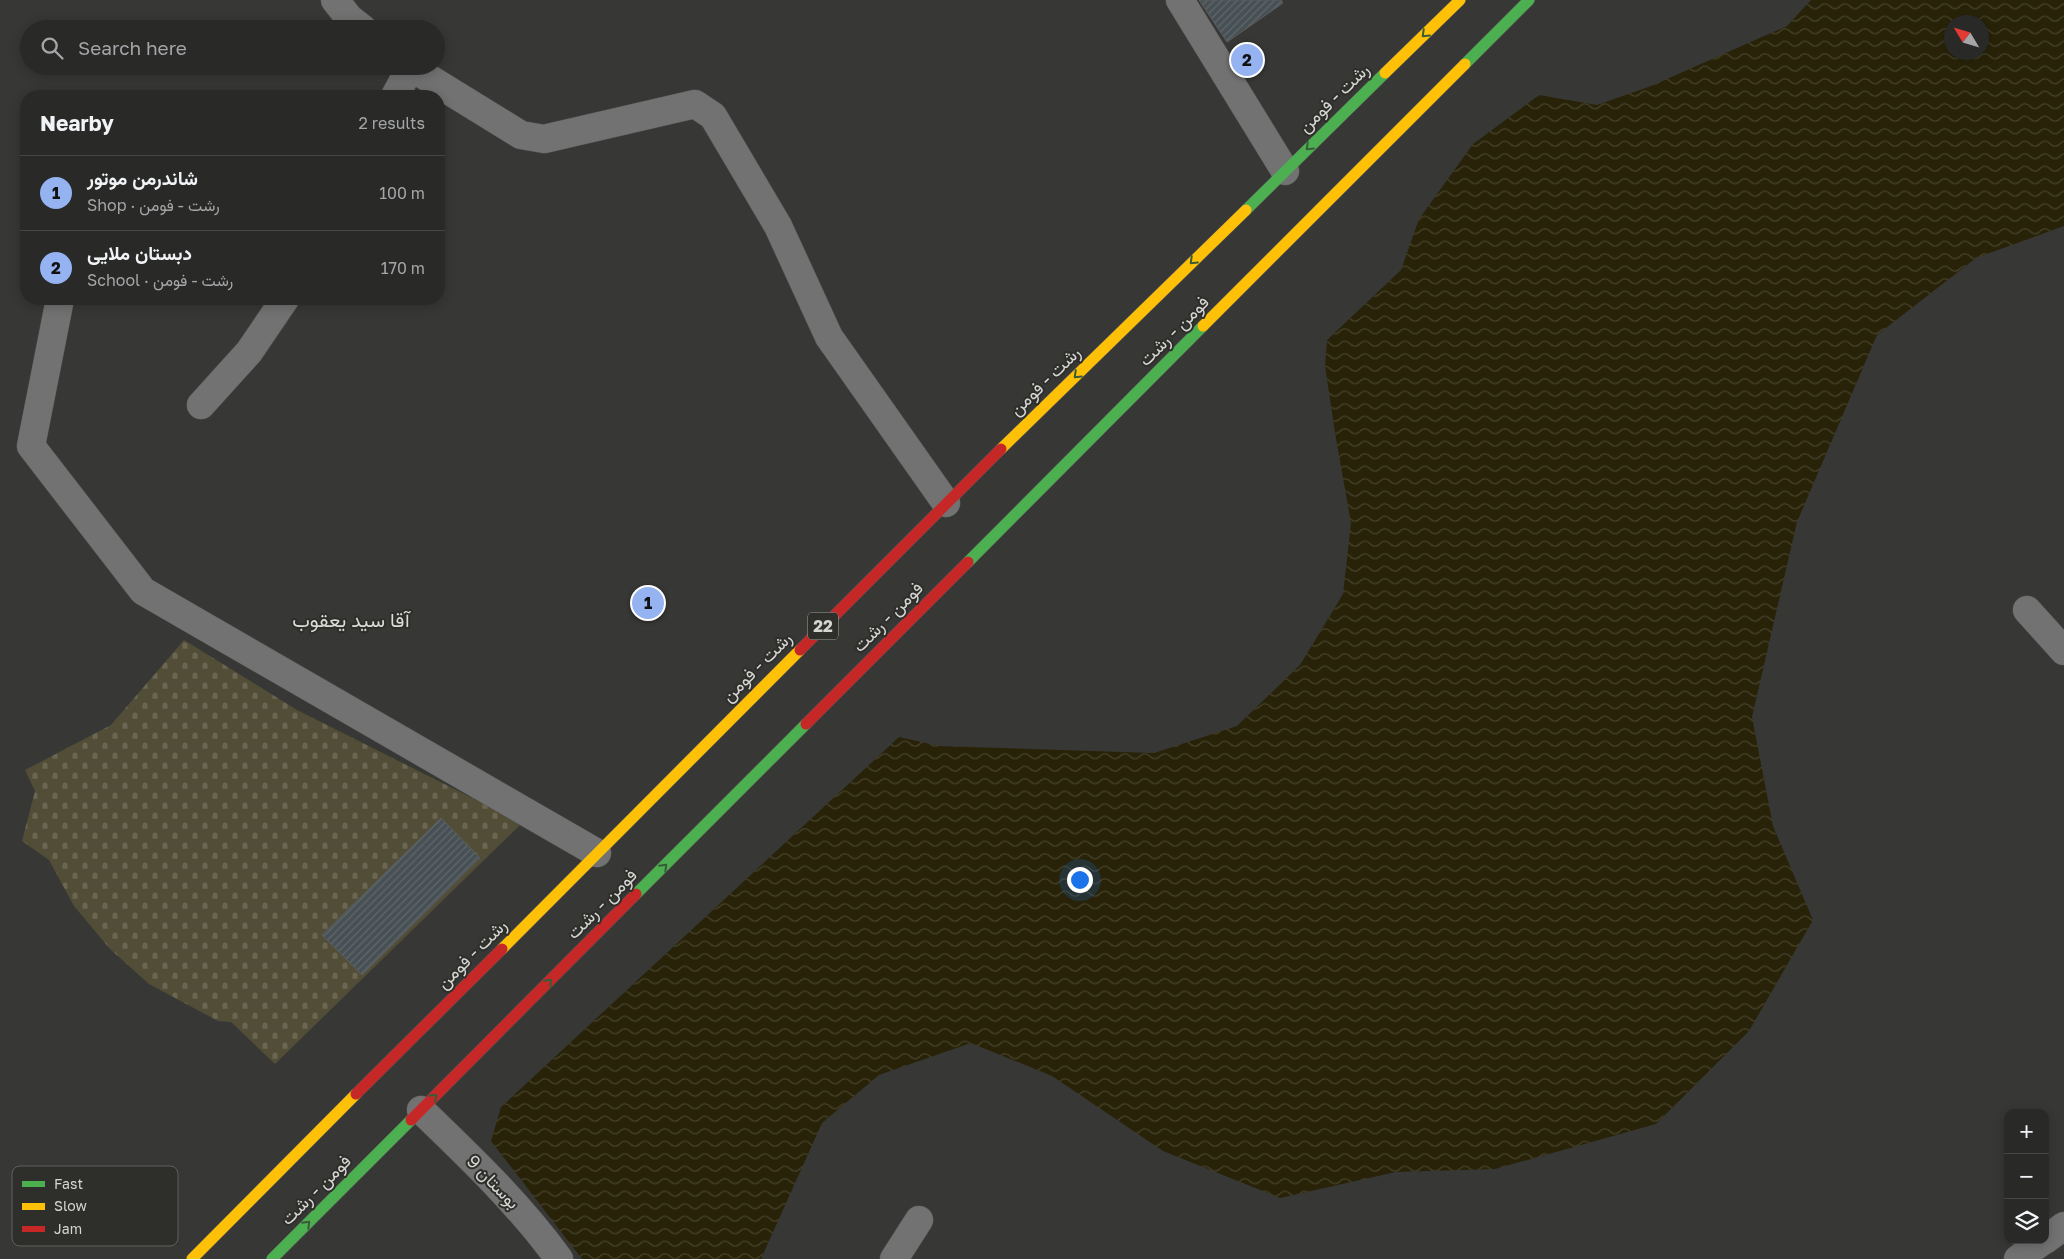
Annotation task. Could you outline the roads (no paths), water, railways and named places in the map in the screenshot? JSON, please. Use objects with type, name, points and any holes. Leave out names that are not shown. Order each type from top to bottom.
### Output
[{"type":"highway","name":"رشت - فومن","points":[[192,1259],[946,503],[1460,0]]},
{"type":"highway","name":"فومن - رشت","points":[[272,1259],[1529,0]]},
{"type":"street","points":[[335,0],[352,20]]},
{"type":"street","points":[[1180,0],[1285,171]]},
{"type":"street","points":[[398,90],[406,75]]},
{"type":"street","points":[[423,75],[521,135],[544,139],[695,104],[713,116],[778,226],[829,337],[946,503]]},
{"type":"street","points":[[59,305],[31,446],[143,591],[597,853]]},
{"type":"street","points":[[201,405],[249,352],[281,305]]},
{"type":"street","points":[[2027,610],[2064,651]]},
{"type":"street","name":"بوستان 9","points":[[421,1110],[492,1180],[534,1225],[559,1259]]},
{"type":"street","points":[[894,1259],[919,1220]]},
{"type":"street","points":[[2049,1237],[2064,1226]]},
{"type":"street","points":[[2018,1259],[2039,1244]]},
{"type":"water","points":[[1811,0],[2064,0],[2064,226],[1976,258],[1877,335],[1797,522],[1752,717],[1773,826],[1813,920],[1749,1031],[1656,1124],[1495,1169],[1396,1172],[1280,1198],[1163,1151],[1052,1076],[971,1043],[879,1075],[822,1123],[761,1259],[582,1259],[491,1141],[501,1107],[899,737],[939,746],[1154,753],[1237,726],[1300,665],[1343,594],[1351,523],[1325,366],[1327,340],[1401,270],[1419,219],[1473,144],[1539,95],[1597,105],[1651,86],[1787,26]]},
{"type":"place","name":"دبستان ملایی","points":[[1247,60]]},
{"type":"place","name":"شاندرمن موتور","points":[[648,603]]},
{"type":"district","name":"آقا سید یعقوب","points":[[351,620]]}]
